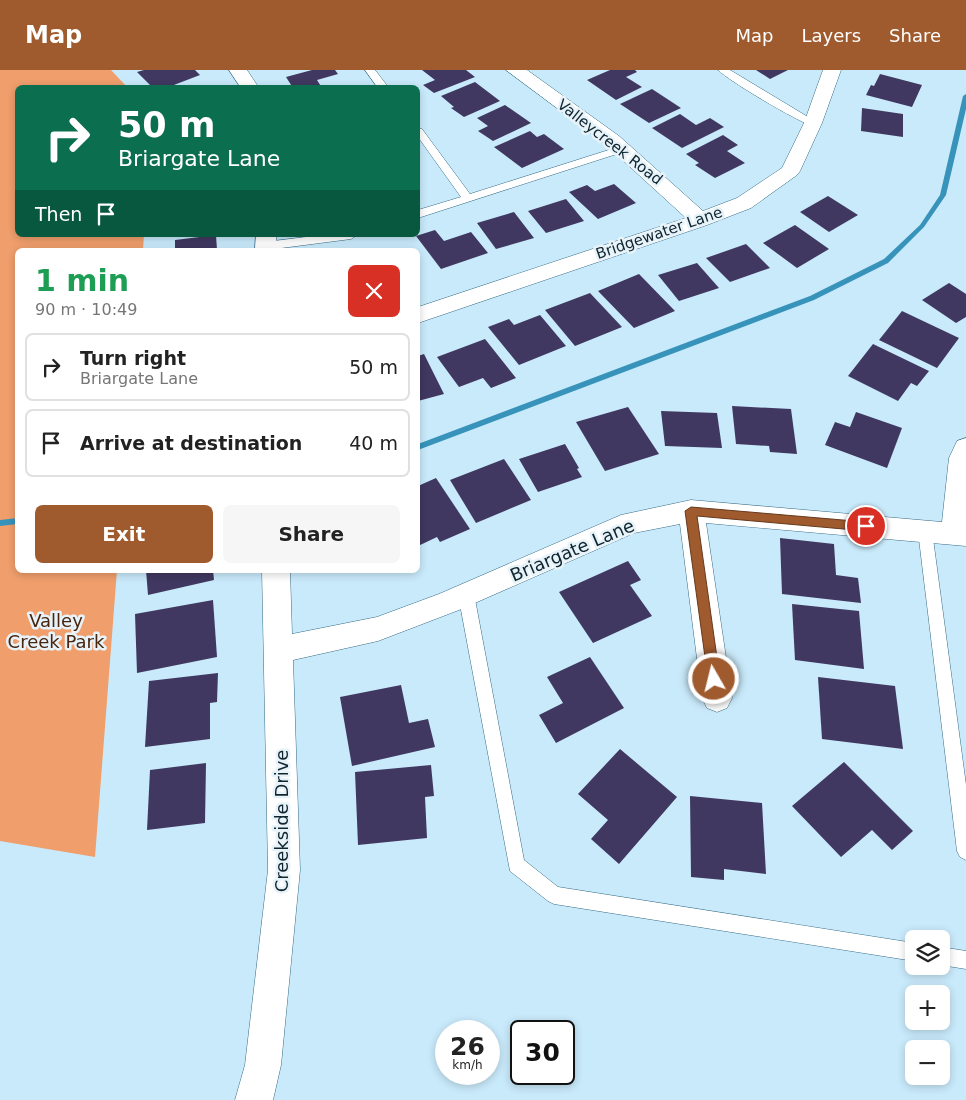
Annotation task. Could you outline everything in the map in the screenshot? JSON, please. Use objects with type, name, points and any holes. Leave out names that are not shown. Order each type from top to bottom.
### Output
[{"type":"street","points":[[238,70],[248,85]]},
{"type":"street","name":"Valleycreek Road","points":[[515,70],[622,149],[666,187],[700,220]]},
{"type":"street","name":"Bridgewater Lane","points":[[420,315],[700,220],[744,203],[790,171],[814,123],[832,70]]},
{"type":"street","points":[[960,535],[962,458],[966,448]]},
{"type":"street","points":[[691,511],[717,698]]},
{"type":"street","name":"Briargate Lane","points":[[278,650],[378,629],[466,594],[630,523],[691,511],[960,535]]},
{"type":"street","name":"Creekside Drive","points":[[254,1100],[263,1065],[284,870],[276,573]]},
{"type":"lane","points":[[370,70],[382,85]]},
{"type":"lane","points":[[723,70],[793,113],[814,123]]},
{"type":"lane","points":[[420,134],[468,198]]},
{"type":"lane","points":[[420,213],[622,149]]},
{"type":"lane","points":[[266,244],[332,237]]},
{"type":"lane","points":[[925,532],[966,851]]},
{"type":"lane","points":[[466,594],[516,865],[554,895],[905,951]]},
{"type":"lane","points":[[950,957],[966,960]]},
{"type":"green space","name":"Valley Creek Park","points":[[0,70],[111,70],[125,85],[15,85],[15,237],[144,237],[143,248],[15,248],[15,573],[117,573],[95,857],[0,841]]},
{"type":"building","points":[[144,70],[195,70],[200,75],[174,85],[150,85],[137,72]]},
{"type":"building","points":[[312,70],[335,70],[338,74],[317,80],[320,85],[291,85],[286,77]]},
{"type":"building","points":[[422,70],[466,70],[475,77],[434,93],[423,85],[435,80]]},
{"type":"building","points":[[610,70],[635,70],[637,72],[626,77],[642,87],[616,100],[587,80]]},
{"type":"building","points":[[756,70],[788,70],[770,79]]},
{"type":"building","points":[[880,74],[922,85],[912,107],[866,95],[871,85],[874,86]]},
{"type":"building","points":[[475,82],[500,101],[464,117],[451,108],[454,107],[441,96]]},
{"type":"building","points":[[652,89],[681,108],[649,123],[620,104]]},
{"type":"building","points":[[505,105],[531,123],[493,141],[478,131],[488,126],[477,118]]},
{"type":"building","points":[[862,108],[903,114],[903,137],[861,131]]},
{"type":"building","points":[[680,114],[696,125],[710,118],[724,127],[682,148],[652,128]]},
{"type":"building","points":[[530,131],[537,137],[544,134],[564,149],[522,168],[494,147]]},
{"type":"building","points":[[723,135],[738,145],[727,151],[745,163],[715,178],[695,165],[699,163],[686,154]]},
{"type":"building","points":[[614,184],[636,203],[598,219],[569,192],[587,185],[595,191]]},
{"type":"building","points":[[828,196],[858,215],[829,232],[800,212]]},
{"type":"building","points":[[566,199],[584,221],[546,233],[528,211]]},
{"type":"building","points":[[514,212],[534,238],[496,249],[477,223]]},
{"type":"building","points":[[795,225],[829,249],[797,268],[763,243]]},
{"type":"building","points":[[435,230],[444,241],[471,232],[488,253],[441,269],[417,237],[420,237],[420,235]]},
{"type":"building","points":[[216,237],[217,248],[175,248],[175,240]]},
{"type":"building","points":[[746,244],[770,268],[730,282],[706,258]]},
{"type":"building","points":[[697,263],[719,288],[679,301],[658,275]]},
{"type":"building","points":[[639,274],[675,311],[634,328],[598,291]]},
{"type":"building","points":[[949,283],[966,294],[966,317],[956,323],[922,300]]},
{"type":"building","points":[[590,293],[622,327],[575,346],[545,310]]},
{"type":"building","points":[[902,311],[959,338],[937,368],[879,340]]},
{"type":"building","points":[[540,315],[566,346],[519,365],[488,327],[509,319],[514,325]]},
{"type":"building","points":[[485,339],[516,378],[491,388],[483,378],[459,387],[437,357]]},
{"type":"building","points":[[873,344],[929,371],[917,386],[911,383],[898,401],[848,376]]},
{"type":"building","points":[[424,354],[444,394],[420,400],[420,355]]},
{"type":"building","points":[[732,406],[791,409],[797,454],[770,452],[769,446],[736,444]]},
{"type":"building","points":[[628,407],[659,454],[605,471],[576,422]]},
{"type":"building","points":[[661,411],[717,413],[722,448],[665,446]]},
{"type":"building","points":[[856,412],[902,428],[887,468],[825,445],[835,422],[850,427]]},
{"type":"building","points":[[565,444],[582,477],[538,492],[519,459]]},
{"type":"building","points":[[504,459],[531,500],[476,523],[450,480]]},
{"type":"building","points":[[436,478],[470,529],[440,542],[437,537],[420,545],[420,485]]},
{"type":"building","points":[[780,538],[834,544],[836,575],[858,578],[861,603],[782,594]]},
{"type":"building","points":[[628,561],[641,580],[630,585],[652,616],[593,643],[559,592]]},
{"type":"building","points":[[146,573],[213,573],[214,580],[148,595]]},
{"type":"building","points":[[213,600],[217,657],[137,673],[135,614]]},
{"type":"building","points":[[792,604],[859,611],[864,669],[795,660]]},
{"type":"building","points":[[590,657],[624,708],[556,743],[539,715],[563,703],[547,677]]},
{"type":"building","points":[[218,673],[217,702],[210,703],[210,739],[145,747],[149,681]]},
{"type":"building","points":[[818,677],[895,686],[903,749],[822,739]]},
{"type":"building","points":[[401,685],[409,723],[428,719],[435,747],[352,766],[340,697]]},
{"type":"building","points":[[620,749],[677,797],[619,864],[591,839],[608,820],[578,794]]},
{"type":"building","points":[[844,762],[913,831],[892,850],[872,830],[841,857],[792,806]]},
{"type":"building","points":[[206,763],[205,823],[147,830],[150,770]]},
{"type":"building","points":[[431,765],[434,796],[425,797],[427,838],[358,845],[355,772]]},
{"type":"building","points":[[690,796],[762,803],[766,874],[724,869],[724,880],[691,877]]},
{"type":"waterway","points":[[420,446],[812,298],[886,261],[922,226],[943,195],[966,96]]},
{"type":"waterway","points":[[0,523],[15,521]]},
{"type":"route","points":[[714,679],[691,511],[866,526]]}]
